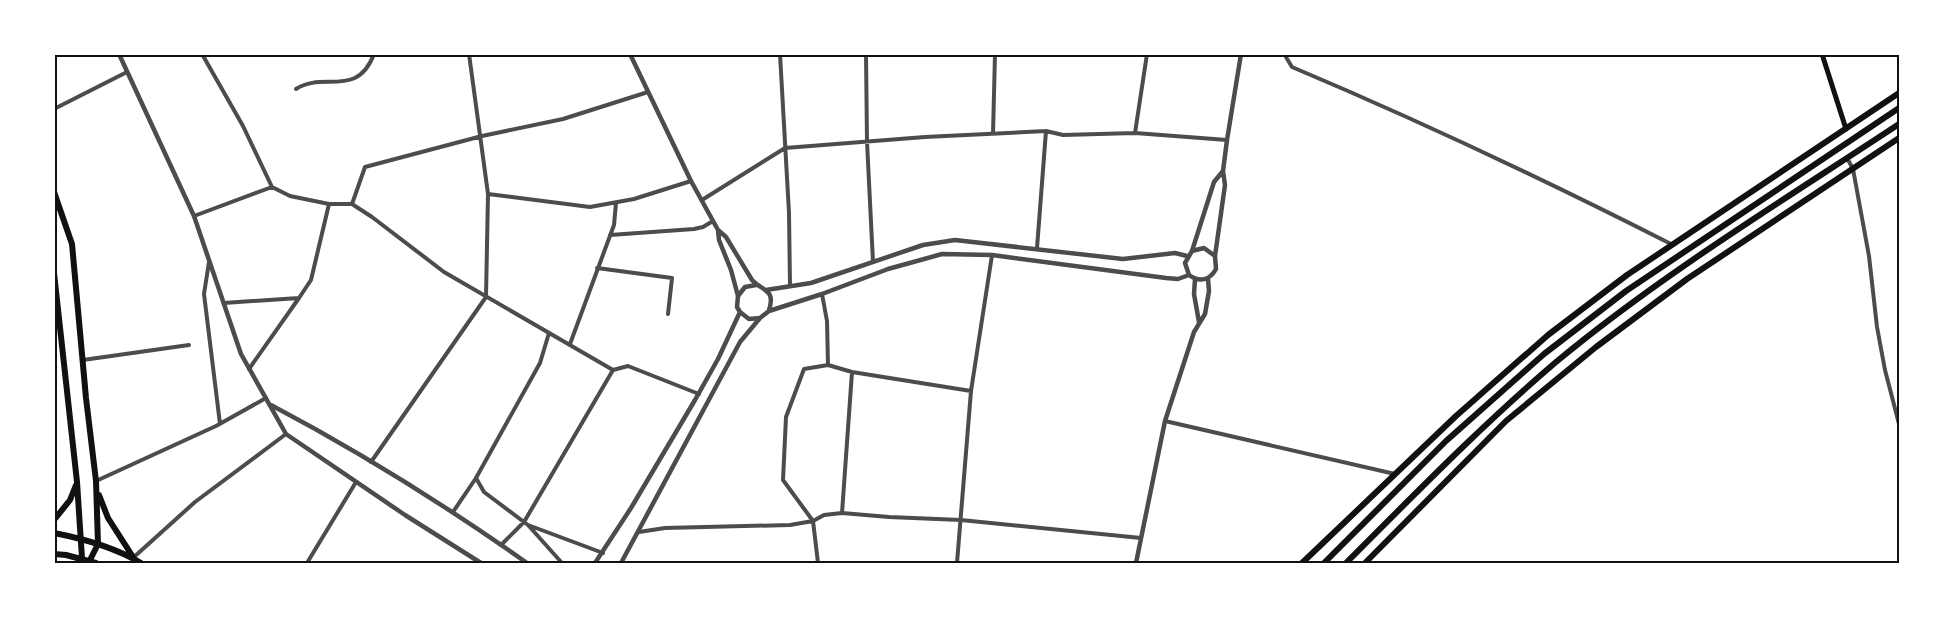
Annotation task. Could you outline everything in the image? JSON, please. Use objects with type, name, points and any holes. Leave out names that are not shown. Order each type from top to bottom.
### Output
[{"type":"main road","points":[[1822,54],[1846,129]]},
{"type":"main road","points":[[1302,563],[1514,363],[1548,335],[1627,275],[1899,93]]},
{"type":"main road","points":[[1324,563],[1446,441],[1544,354],[1626,291],[1899,108]]},
{"type":"main road","points":[[1346,563],[1460,449],[1558,362],[1636,300],[1899,124]]},
{"type":"main road","points":[[1365,563],[1506,421],[1596,347],[1687,279],[1899,138]]},
{"type":"main road","points":[[54,192],[72,244],[97,490],[98,544],[93,562],[54,554]]},
{"type":"main road","points":[[54,273],[77,482],[82,558]]},
{"type":"main road","points":[[54,520],[70,500],[77,482]]},
{"type":"main road","points":[[97,490],[108,518],[133,558]]},
{"type":"main road","points":[[54,533],[81,538],[141,563]]},
{"type":"street","points":[[119,54],[194,216],[241,354],[286,434],[481,563]]},
{"type":"street","points":[[202,54],[243,126],[272,187],[290,196],[329,204],[352,204],[444,272],[613,370]]},
{"type":"street","points":[[296,89],[303,85],[348,81],[366,70],[374,54]]},
{"type":"street","points":[[371,462],[486,297],[488,194],[470,54]]},
{"type":"street","points":[[630,54],[691,181],[718,230],[726,237],[756,285],[766,290],[811,283],[923,245],[955,240],[1123,259],[1175,253],[1187,256]]},
{"type":"street","points":[[780,54],[790,286]]},
{"type":"street","points":[[866,54],[867,142],[873,262]]},
{"type":"street","points":[[993,134],[994,54]]},
{"type":"street","points":[[1135,133],[1147,54]]},
{"type":"street","points":[[1136,563],[1165,421],[1199,322],[1205,314],[1209,291],[1208,279],[1216,269],[1215,256],[1225,185],[1223,171],[1241,54]]},
{"type":"street","points":[[1287,54],[1286,57],[1292,67],[1594,205],[1672,244]]},
{"type":"street","points":[[54,109],[127,72]]},
{"type":"street","points":[[352,204],[365,166],[482,136],[563,119],[648,92]]},
{"type":"street","points":[[702,200],[785,148],[1046,131],[1063,135],[1135,133],[1227,140]]},
{"type":"street","points":[[1037,248],[1046,131]]},
{"type":"street","points":[[1847,158],[1853,169],[1869,256],[1877,327],[1899,424]]},
{"type":"street","points":[[1208,279],[1195,279],[1189,275],[1186,269],[1187,256],[1192,251],[1214,182],[1223,171]]},
{"type":"street","points":[[488,194],[590,207],[634,199],[691,181]]},
{"type":"street","points":[[194,216],[272,187]]},
{"type":"street","points":[[570,344],[614,225],[616,203]]},
{"type":"street","points":[[249,369],[311,280],[329,204]]},
{"type":"street","points":[[610,235],[694,229],[704,227],[713,221]]},
{"type":"street","points":[[718,230],[719,240],[738,296],[740,312],[749,319],[760,318]]},
{"type":"street","points":[[1192,251],[1204,248],[1215,256]]},
{"type":"street","points":[[622,563],[740,342],[769,311],[888,269],[942,254],[992,255],[1166,278],[1178,279],[1189,275]]},
{"type":"street","points":[[957,563],[971,391],[992,255]]},
{"type":"street","points":[[209,261],[204,294],[220,424]]},
{"type":"street","points":[[597,268],[672,278],[668,314]]},
{"type":"street","points":[[1195,279],[1194,294],[1199,322]]},
{"type":"street","points":[[738,296],[745,287],[756,285]]},
{"type":"street","points":[[766,290],[771,300],[769,311]]},
{"type":"street","points":[[822,294],[827,321],[828,365]]},
{"type":"street","points":[[223,304],[299,298]]},
{"type":"street","points":[[596,563],[699,394],[740,312]]},
{"type":"street","points":[[453,512],[476,478],[540,363],[549,333]]},
{"type":"street","points":[[83,360],[189,345]]},
{"type":"street","points":[[818,563],[813,521],[783,480],[786,417],[804,369],[828,365],[852,372],[971,391]]},
{"type":"street","points":[[501,545],[526,524],[613,370],[628,366],[699,394]]},
{"type":"street","points":[[842,513],[852,372]]},
{"type":"street","points":[[96,480],[220,424],[266,398]]},
{"type":"street","points":[[271,405],[323,432],[453,512],[527,563]]},
{"type":"street","points":[[1165,421],[1395,474]]},
{"type":"street","points":[[133,558],[195,502],[286,434]]},
{"type":"street","points":[[476,478],[484,492],[526,524],[562,563]]},
{"type":"street","points":[[307,563],[356,482]]},
{"type":"street","points":[[639,532],[665,528],[790,525],[813,521],[824,515],[842,513],[961,520],[1141,538]]},
{"type":"street","points":[[526,524],[603,553]]}]
